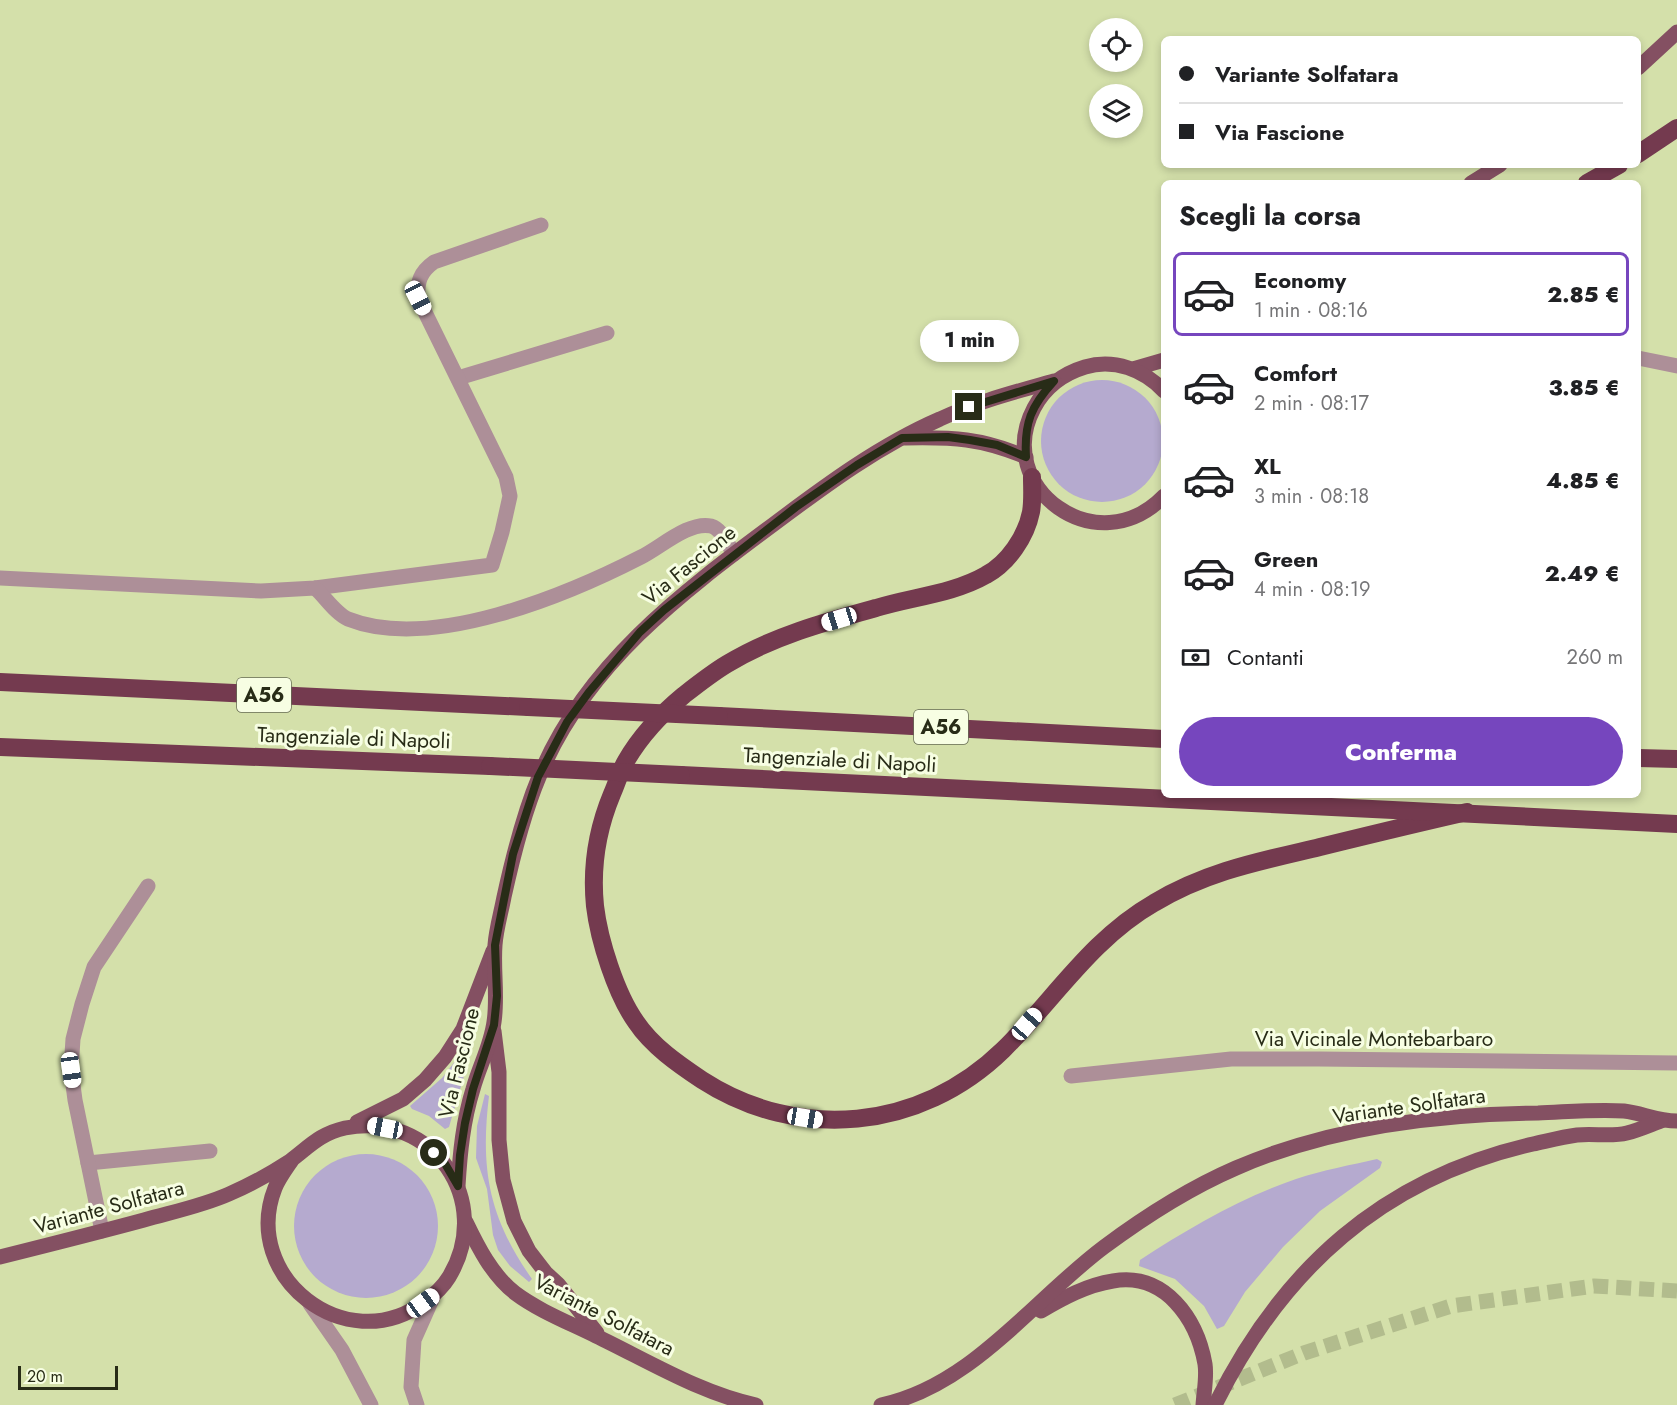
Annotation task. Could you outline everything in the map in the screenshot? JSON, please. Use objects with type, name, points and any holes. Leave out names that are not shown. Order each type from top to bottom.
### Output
[{"type":"highway","points":[[1641,152],[1677,128]]},
{"type":"highway","points":[[1592,180],[1614,168]]},
{"type":"highway","points":[[1032,477],[1032,510],[1024,535],[1005,560],[985,575],[956,587],[880,606],[762,645],[725,665],[674,704],[649,728],[626,762],[597,839],[593,878],[597,924],[610,966],[636,1023],[672,1060],[722,1092],[746,1104],[770,1112],[817,1120],[842,1120],[899,1111],[944,1093],[981,1069],[1014,1038],[1063,982],[1115,930],[1134,915],[1199,879],[1252,862],[1467,812]]},
{"type":"highway","name":"Tangenziale di Napoli","points":[[0,682],[1161,739]]},
{"type":"highway","name":"Tangenziale di Napoli","points":[[0,747],[490,766],[1161,798]]},
{"type":"highway","points":[[1641,758],[1677,759]]},
{"type":"highway","name":"Tangenziale di Napoli","points":[[1170,798],[1677,824]]},
{"type":"main road","points":[[1641,65],[1677,32]]},
{"type":"main road","points":[[1476,180],[1495,168]]},
{"type":"main road","points":[[1133,369],[1161,361]]},
{"type":"main road","name":"Via Fascione","points":[[458,1186],[465,1123],[473,1089],[494,1025],[497,996],[495,945],[513,854],[538,777],[567,722],[589,692],[640,632],[664,610],[734,554],[857,465],[902,438],[939,419],[984,402],[1054,381],[1072,371],[1092,365],[1113,364],[1133,369]]},
{"type":"main road","points":[[1133,369],[1155,381],[1161,388]]},
{"type":"main road","points":[[1054,381],[1040,397],[1030,416],[1025,436],[1026,457],[1032,477],[1045,497],[1063,512],[1085,521],[1109,523],[1133,518],[1154,507],[1161,499]]},
{"type":"main road","name":"Via Fascione","points":[[902,438],[948,437],[970,440],[997,445],[1026,457]]},
{"type":"main road","points":[[344,1128],[403,1099],[425,1080],[445,1057],[463,1029],[495,945]]},
{"type":"main road","points":[[494,1025],[499,1072],[499,1140],[503,1180],[514,1221],[529,1251],[601,1338]]},
{"type":"main road","name":"Variante Solfatara","points":[[881,1405],[918,1392],[945,1379],[1015,1327],[1103,1248],[1130,1229],[1236,1168],[1297,1146],[1359,1130],[1438,1118],[1514,1113],[1625,1111],[1669,1121]]},
{"type":"main road","name":"Variante Solfatara","points":[[1215,1405],[1229,1376],[1250,1344],[1316,1258],[1359,1222],[1391,1200],[1476,1159],[1577,1135],[1625,1134],[1669,1121]]},
{"type":"main road","name":"Variante Solfatara","points":[[0,1257],[190,1208],[225,1196],[257,1182],[292,1160],[314,1140],[344,1128],[371,1125],[399,1130],[424,1143],[444,1162],[458,1186],[465,1221],[464,1242],[458,1261],[448,1279],[434,1295],[412,1311],[387,1320],[361,1322],[334,1316],[310,1304],[287,1281],[272,1252],[268,1220],[275,1188],[292,1160]]},
{"type":"main road","name":"Variante Solfatara","points":[[465,1221],[480,1251],[494,1271],[515,1293],[686,1381],[756,1405]]},
{"type":"main road","points":[[1015,1327],[1055,1302],[1087,1288],[1114,1280],[1135,1281],[1155,1288],[1173,1299],[1184,1311],[1197,1335],[1205,1365],[1203,1405]]},
{"type":"street","points":[[0,578],[261,591],[315,588],[492,565],[510,496],[506,477],[418,298],[417,285],[423,271],[434,262],[541,225]]},
{"type":"street","points":[[458,378],[607,333]]},
{"type":"street","points":[[1641,359],[1677,366]]},
{"type":"street","points":[[315,588],[345,618],[368,625],[410,629],[469,622],[556,596],[643,556],[693,526],[712,526],[720,532],[734,554]]},
{"type":"street","points":[[102,1231],[71,1070],[73,1039],[81,1004],[94,967],[148,886]]},
{"type":"street","name":"Via Vicinale Montebarbaro","points":[[1071,1076],[1231,1059],[1677,1063]]},
{"type":"street","points":[[88,1163],[210,1151]]},
{"type":"street","points":[[417,1405],[411,1387],[414,1340],[434,1295]]},
{"type":"street","points":[[310,1304],[342,1350],[371,1405]]},
{"type":"shaded area","points":[[1102,380],[1125,384],[1145,398],[1159,418],[1161,457],[1159,464],[1145,484],[1125,498],[1102,502],[1079,498],[1059,484],[1045,464],[1041,441],[1045,418],[1059,398],[1079,384]]},
{"type":"shaded area","points":[[471,1041],[473,1045],[449,1127],[445,1129],[429,1116],[410,1106],[442,1078]]},
{"type":"shaded area","points":[[485,1094],[489,1096],[486,1147],[491,1192],[506,1235],[532,1279],[529,1282],[510,1266],[498,1250],[493,1235],[487,1189],[476,1158],[477,1126]]},
{"type":"shaded area","points":[[366,1154],[394,1159],[417,1175],[433,1198],[438,1226],[433,1254],[417,1277],[394,1293],[366,1298],[338,1293],[315,1277],[299,1254],[294,1226],[299,1198],[315,1175],[338,1159]]},
{"type":"shaded area","points":[[1377,1159],[1382,1162],[1380,1168],[1320,1211],[1283,1247],[1245,1292],[1224,1326],[1217,1329],[1204,1306],[1175,1279],[1139,1266],[1140,1260],[1177,1237],[1255,1195],[1306,1176]]},
{"type":"tunnel","points":[[1175,1405],[1304,1353],[1451,1306],[1594,1286],[1677,1291]]},
{"type":"route","points":[[434,1153],[444,1162],[458,1186],[465,1123],[473,1089],[494,1025],[497,996],[495,945],[513,854],[538,777],[567,722],[620,654],[664,610],[796,507],[857,465],[902,438],[948,437],[970,440],[997,445],[1026,457],[1025,436],[1030,416],[1040,397],[1054,381],[969,407]]}]
